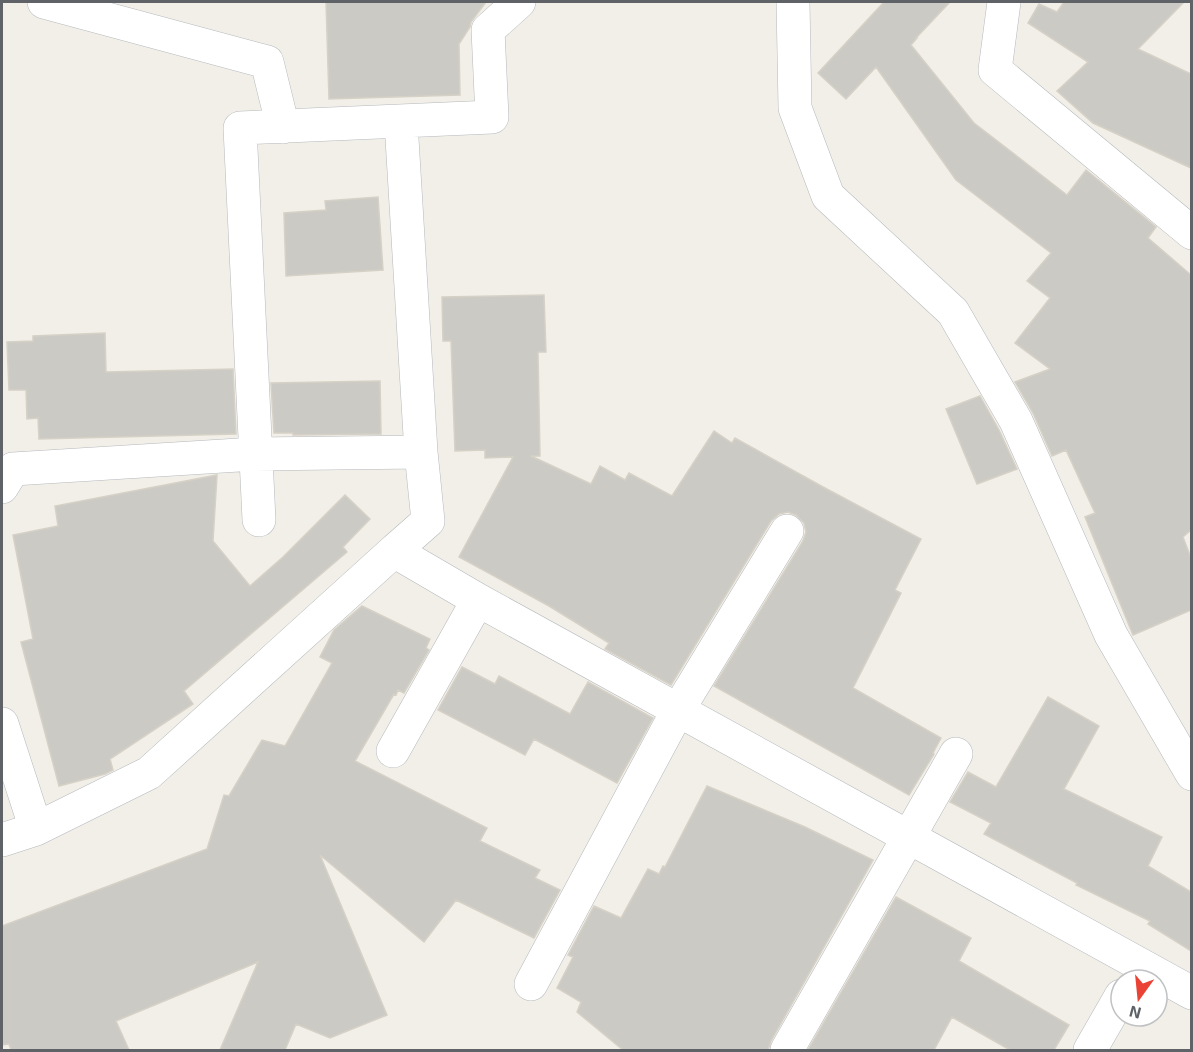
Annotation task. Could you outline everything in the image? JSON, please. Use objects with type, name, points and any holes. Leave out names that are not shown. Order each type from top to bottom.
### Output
[{"type":"street","points":[[44,2],[267,62],[283,127]]},
{"type":"street","points":[[258,520],[240,129],[492,117],[489,30],[519,2]]},
{"type":"street","points":[[793,2],[795,108],[828,196],[953,312],[1016,421],[1111,635],[1191,774]]},
{"type":"street","points":[[1004,2],[994,70],[1191,233]]},
{"type":"street","points":[[2,840],[36,829],[150,773],[428,521],[421,452],[401,122]]},
{"type":"street","points":[[2,487],[13,469],[255,453],[421,452]]},
{"type":"street","points":[[531,984],[678,710],[787,531]]},
{"type":"street","points":[[394,551],[478,600],[909,837],[1127,968]]},
{"type":"street","points":[[393,751],[478,600]]},
{"type":"street","points":[[2,724],[36,829]]},
{"type":"street","points":[[787,1050],[956,754]]},
{"type":"street","points":[[1169,985],[1191,993]]},
{"type":"street","points":[[1090,1050],[1109,1017]]},
{"type":"building","points":[[326,2],[486,2],[471,22],[459,44],[460,95],[329,99]]},
{"type":"building","points":[[884,2],[950,2],[911,45],[974,123],[1067,195],[1086,170],[1156,227],[1148,238],[1191,275],[1191,530],[1183,537],[1191,558],[1191,610],[1133,635],[1085,517],[1095,513],[1066,450],[1052,456],[1033,413],[1015,382],[1050,369],[1015,343],[1050,298],[1027,281],[1051,253],[956,180],[876,67],[846,99],[818,73]]},
{"type":"building","points":[[1064,2],[1184,2],[1138,49],[1191,74],[1191,168],[1093,123],[1057,91],[1088,62],[1028,23],[1039,4],[1057,12]]},
{"type":"building","points":[[378,197],[383,270],[286,276],[284,213],[326,210],[325,201]]},
{"type":"building","points":[[544,295],[546,352],[538,352],[540,456],[531,456],[591,484],[600,466],[625,480],[629,473],[672,496],[714,431],[732,443],[735,438],[921,539],[895,590],[901,593],[853,688],[941,738],[909,795],[714,686],[803,541],[806,532],[804,523],[796,515],[788,512],[779,514],[771,521],[671,685],[605,649],[609,643],[549,606],[459,557],[513,457],[485,458],[485,450],[455,451],[451,341],[443,341],[442,297]]},
{"type":"building","points":[[105,333],[106,372],[233,369],[236,434],[39,439],[38,418],[27,419],[26,390],[9,390],[7,342],[33,341],[33,336]]},
{"type":"building","points":[[380,381],[381,434],[293,435],[293,433],[274,433],[271,383]]},
{"type":"building","points":[[980,396],[1017,469],[977,484],[946,409]]},
{"type":"building","points":[[217,475],[213,541],[250,586],[283,557],[345,495],[370,519],[343,547],[347,552],[184,691],[193,704],[110,759],[113,770],[59,786],[21,642],[33,639],[13,535],[58,526],[55,506]]},
{"type":"building","points":[[362,606],[430,639],[426,648],[429,650],[404,693],[398,690],[396,695],[394,694],[355,761],[487,828],[480,841],[540,870],[535,878],[560,890],[534,938],[456,900],[424,942],[320,855],[387,1015],[330,1038],[296,1024],[285,1050],[220,1050],[258,962],[116,1021],[129,1050],[11,1050],[9,1044],[2,1045],[2,926],[207,849],[224,795],[229,796],[262,740],[285,746],[332,663],[320,657],[334,630]]},
{"type":"building","points":[[462,667],[495,684],[499,676],[570,714],[588,682],[653,718],[617,783],[534,739],[525,755],[438,710]]},
{"type":"building","points":[[1048,697],[1099,726],[1064,789],[1162,837],[1148,866],[1191,892],[1191,951],[1148,924],[1150,921],[1076,885],[1077,883],[984,834],[991,823],[950,802],[968,772],[996,787]]},
{"type":"building","points":[[707,786],[805,827],[873,860],[768,1050],[623,1050],[577,1012],[581,1002],[557,988],[573,957],[568,955],[594,906],[621,918],[648,869],[659,874],[663,866],[665,867]]},
{"type":"building","points":[[896,897],[971,938],[959,961],[1069,1025],[1054,1050],[1010,1050],[952,1017],[934,1050],[808,1050]]}]
